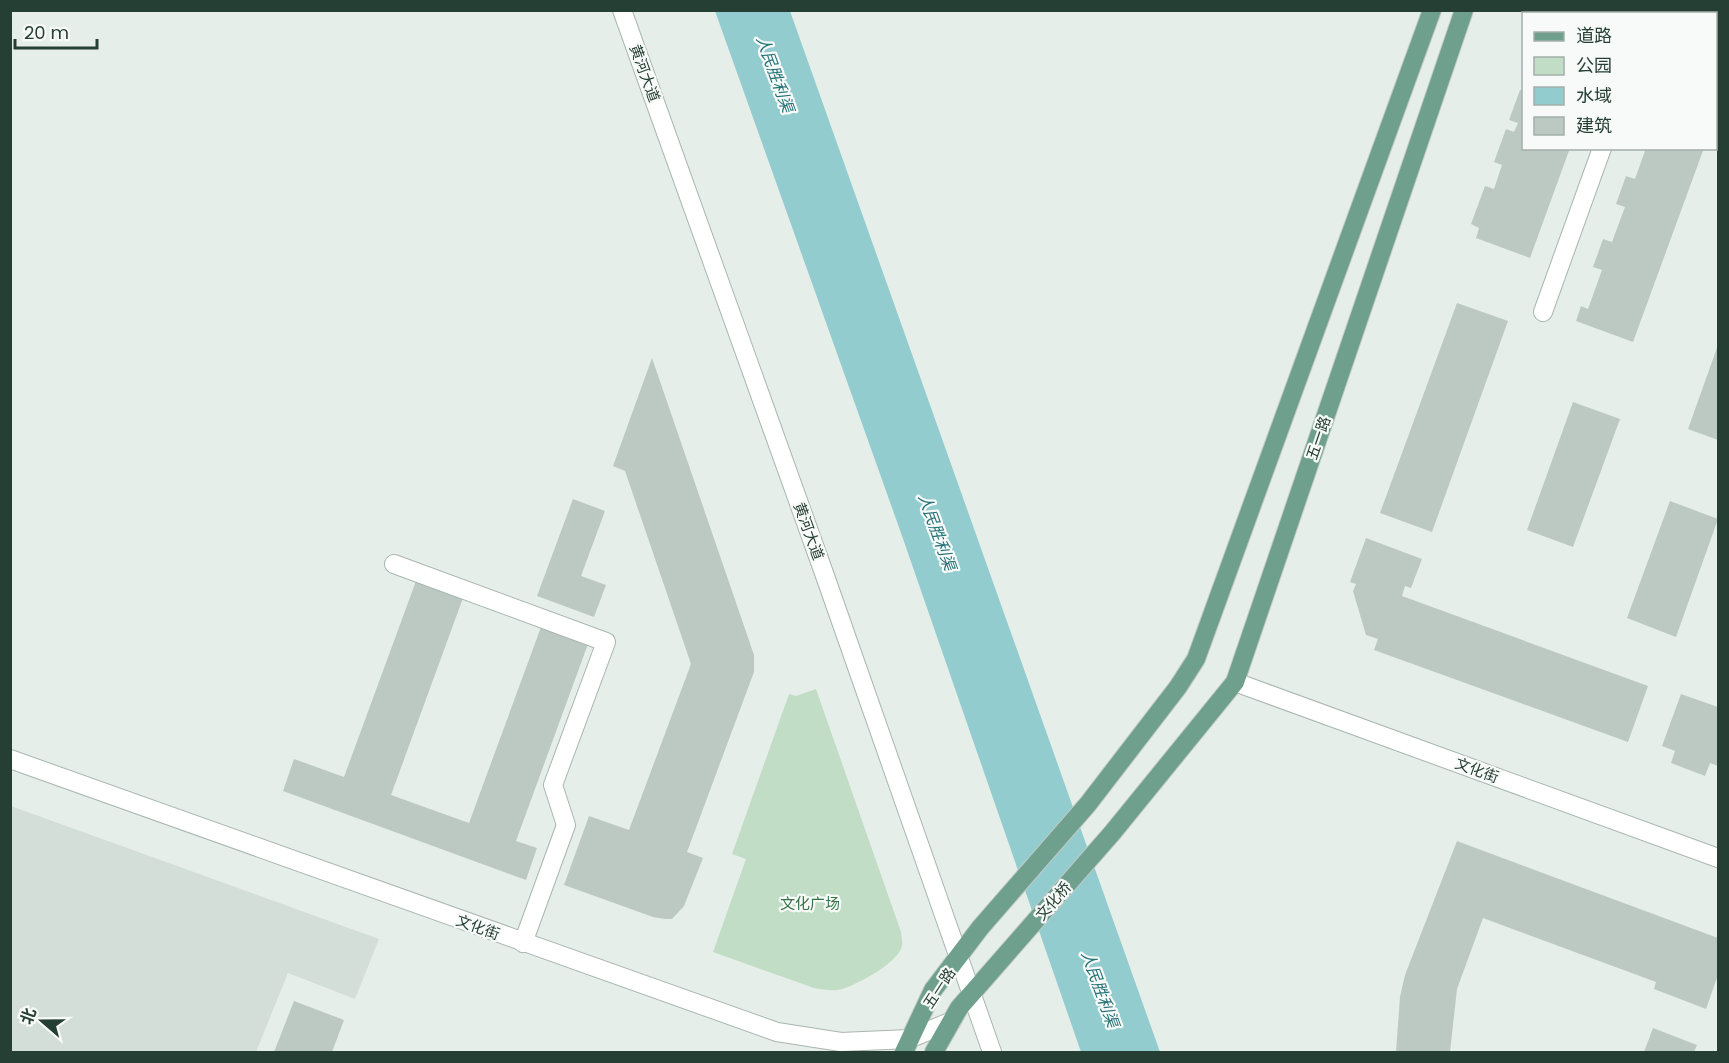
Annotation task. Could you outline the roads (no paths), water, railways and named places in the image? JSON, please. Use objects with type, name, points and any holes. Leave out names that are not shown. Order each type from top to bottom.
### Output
[{"type":"main road","name":"五一路","points":[[907,1046],[933,990],[980,928],[1088,804],[1178,687],[1196,659],[1432,10]]},
{"type":"main road","name":"五一路","points":[[1113,832],[1235,682],[1464,10]]},
{"type":"main road","name":"文化桥","points":[[994,970],[1113,832]]},
{"type":"main road","name":"五一路","points":[[934,1053],[959,1008],[994,970]]},
{"type":"street","name":"黄河大道","points":[[622,10],[824,573],[992,1053]]},
{"type":"street","points":[[1543,312],[1601,150]]},
{"type":"street","points":[[394,564],[606,642],[553,785],[566,825],[523,943]]},
{"type":"street","name":"文化街","points":[[1235,682],[1719,858]]},
{"type":"street","name":"文化街","points":[[10,759],[777,1032],[842,1042],[907,1046],[952,1021]]},
{"type":"water","name":"人民胜利渠","points":[[715,11],[790,11],[1160,1052],[1081,1052],[901,533]]},
{"type":"park label","name":"文化广场","points":[[810,903]]}]
